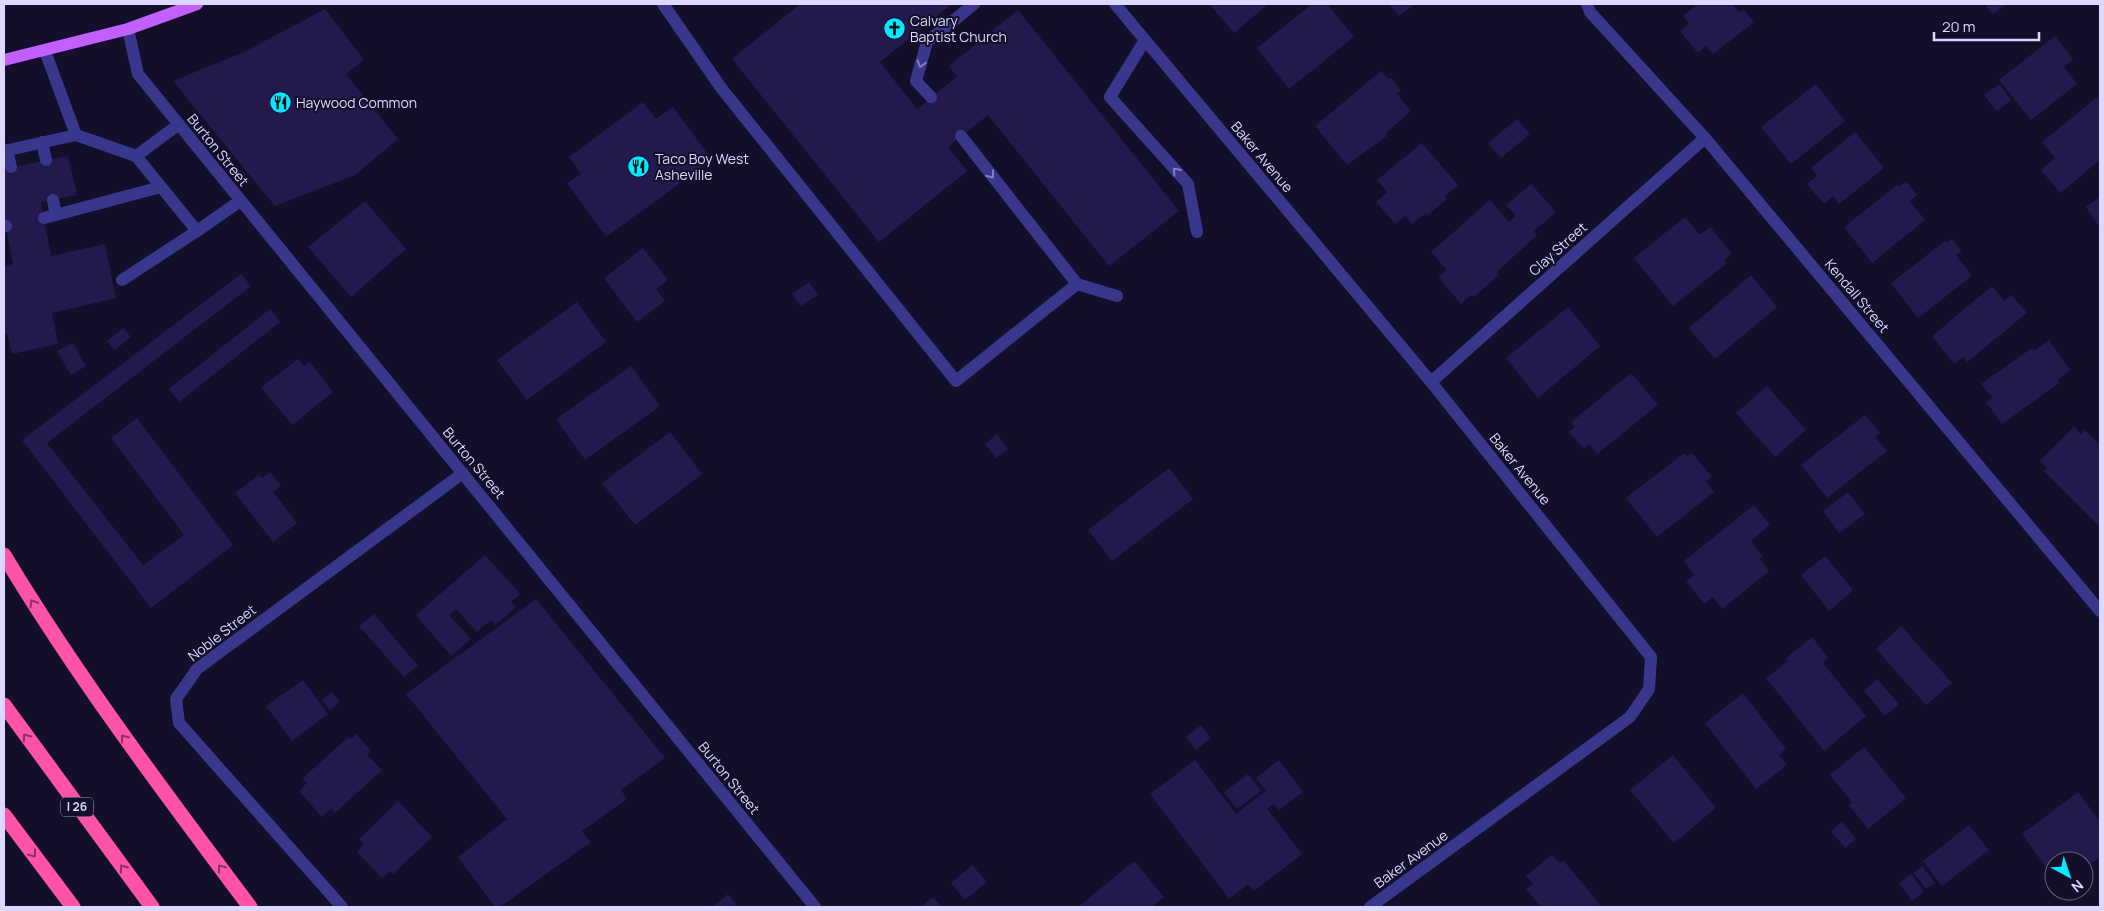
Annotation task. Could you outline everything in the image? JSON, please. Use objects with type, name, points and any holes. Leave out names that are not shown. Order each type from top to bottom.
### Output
[{"type":"highway","points":[[4,555],[44,621],[107,714],[250,907]]},
{"type":"highway","name":"I 26","points":[[4,705],[152,907]]},
{"type":"highway","points":[[4,815],[72,907]]},
{"type":"main road","points":[[4,60],[128,29],[197,4]]},
{"type":"street","points":[[663,4],[722,89],[956,381],[1077,284]]},
{"type":"street","points":[[931,97],[916,81],[927,42],[974,4]]},
{"type":"street","name":"Baker Avenue","points":[[1115,4],[1431,382],[1651,657],[1649,689],[1630,717],[1370,907]]},
{"type":"street","name":"Kendall Street","points":[[1587,4],[1590,12],[1705,138],[2100,611]]},
{"type":"street","name":"Burton Street","points":[[128,29],[138,74],[815,907]]},
{"type":"street","points":[[1146,40],[1110,96],[1188,184],[1197,232]]},
{"type":"street","points":[[44,51],[76,135]]},
{"type":"street","points":[[136,156],[178,125]]},
{"type":"street","points":[[11,168],[5,150],[76,135],[136,156],[197,231]]},
{"type":"street","points":[[962,136],[1077,284],[1117,296]]},
{"type":"street","name":"Clay Street","points":[[1431,382],[1705,138]]},
{"type":"street","points":[[42,142],[46,160]]},
{"type":"street","points":[[53,200],[50,216],[162,187]]},
{"type":"street","points":[[122,280],[240,201]]},
{"type":"street","name":"Noble Street","points":[[342,907],[179,723],[176,700],[197,669],[463,473]]},
{"type":"building","points":[[800,4],[952,4],[880,62],[917,109],[957,77],[949,66],[1018,10],[1179,211],[1109,266],[988,115],[948,147],[967,171],[879,242],[732,59]]},
{"type":"building","points":[[1209,4],[1268,4],[1234,33]]},
{"type":"building","points":[[1312,4],[1327,4],[1354,37],[1289,89],[1257,48]]},
{"type":"building","points":[[1389,4],[1415,4],[1399,16]]},
{"type":"building","points":[[1698,4],[1733,4],[1739,12],[1744,10],[1754,22],[1713,54],[1706,46],[1698,53],[1680,31],[1689,24],[1683,16]]},
{"type":"building","points":[[1985,4],[2007,4],[1992,14]]},
{"type":"building","name":"Haywood Common","points":[[325,9],[364,60],[346,74],[398,139],[355,175],[275,206],[173,81],[244,52]]},
{"type":"building","points":[[2055,36],[2073,59],[2064,67],[2077,84],[2031,120],[1999,80]]},
{"type":"building","points":[[1381,71],[1388,79],[1391,78],[1401,91],[1397,94],[1411,111],[1385,134],[1387,136],[1347,165],[1315,126]]},
{"type":"building","points":[[1816,84],[1845,121],[1791,164],[1761,127]]},
{"type":"building","points":[[1999,84],[2011,100],[1997,111],[1984,95]]},
{"type":"building","points":[[2100,95],[2100,160],[2060,193],[2041,170],[2055,158],[2042,142]]},
{"type":"building","name":"Taco Boy West Asheville","points":[[643,102],[656,119],[673,107],[712,160],[606,237],[567,183],[581,174],[569,157]]},
{"type":"building","points":[[1517,119],[1530,134],[1501,158],[1488,143]]},
{"type":"building","points":[[1855,132],[1884,168],[1839,204],[1833,196],[1824,204],[1807,184],[1817,176],[1811,168]]},
{"type":"building","points":[[1422,143],[1458,185],[1445,196],[1447,199],[1428,215],[1426,213],[1412,224],[1405,216],[1395,224],[1376,202],[1387,192],[1377,180]]},
{"type":"building","points":[[68,156],[77,195],[41,202],[51,256],[105,244],[116,298],[52,313],[58,344],[12,354],[7,333],[4,334],[4,266],[13,264],[4,216],[4,169]]},
{"type":"building","points":[[1906,181],[1917,195],[1910,201],[1925,220],[1872,263],[1844,227],[1897,185],[1899,187]]},
{"type":"building","points":[[1531,184],[1556,212],[1534,231],[1537,235],[1497,272],[1499,275],[1474,297],[1471,295],[1461,304],[1438,277],[1447,270],[1431,252],[1490,200],[1509,222],[1516,216],[1506,205]]},
{"type":"building","points":[[2100,197],[2100,228],[2086,207]]},
{"type":"building","points":[[365,201],[406,249],[351,297],[308,247]]},
{"type":"building","points":[[1685,217],[1700,235],[1710,227],[1732,254],[1724,260],[1727,263],[1673,306],[1634,258]]},
{"type":"building","points":[[1952,239],[1962,251],[1956,255],[1972,276],[1918,318],[1891,283],[1945,241],[1947,243]]},
{"type":"building","points":[[643,248],[668,280],[656,289],[665,301],[637,322],[604,278]]},
{"type":"building","points":[[241,274],[251,286],[47,443],[143,565],[184,535],[111,438],[137,418],[233,545],[151,608],[22,440]]},
{"type":"building","points":[[1751,275],[1777,307],[1715,359],[1689,328]]},
{"type":"building","points":[[809,282],[818,295],[801,306],[792,294]]},
{"type":"building","points":[[1992,286],[2004,301],[2012,295],[2027,313],[1967,362],[1963,357],[1954,364],[1932,336]]},
{"type":"building","points":[[577,302],[606,342],[527,400],[497,360]]},
{"type":"building","points":[[1568,307],[1600,346],[1538,398],[1506,358]]},
{"type":"building","points":[[270,309],[280,322],[179,402],[169,389]]},
{"type":"building","points":[[123,328],[131,337],[115,350],[107,341]]},
{"type":"building","points":[[2049,340],[2070,370],[2057,380],[2059,383],[2002,424],[1986,402],[1992,398],[1981,384],[2032,348],[2034,351]]},
{"type":"building","points":[[73,343],[86,366],[71,375],[57,351]]},
{"type":"building","points":[[298,359],[304,366],[310,362],[333,392],[292,425],[261,387]]},
{"type":"building","points":[[631,366],[660,406],[585,460],[556,419]]},
{"type":"building","points":[[1631,373],[1658,405],[1597,454],[1589,444],[1584,449],[1569,432],[1575,427],[1571,422]]},
{"type":"building","points":[[1767,386],[1806,430],[1775,457],[1736,413]]},
{"type":"building","points":[[1865,415],[1880,433],[1875,437],[1887,451],[1827,498],[1801,465]]},
{"type":"building","points":[[2074,426],[2081,434],[2085,430],[2100,445],[2099,526],[2044,471],[2047,468],[2040,461]]},
{"type":"building","points":[[670,432],[702,474],[635,525],[602,483]]},
{"type":"building","points":[[997,434],[1008,449],[996,458],[985,444]]},
{"type":"building","points":[[1684,453],[1687,456],[1692,453],[1712,477],[1706,481],[1714,492],[1657,537],[1626,498]]},
{"type":"building","points":[[1169,468],[1193,499],[1112,561],[1088,530]]},
{"type":"building","points":[[270,472],[281,486],[273,492],[297,523],[273,542],[235,493],[259,475],[262,478]]},
{"type":"building","points":[[1848,492],[1865,514],[1839,533],[1823,511]]},
{"type":"building","points":[[1754,505],[1770,525],[1751,541],[1763,557],[1760,559],[1769,571],[1722,609],[1713,597],[1704,604],[1686,581],[1694,575],[1684,561]]},
{"type":"building","points":[[485,555],[520,594],[511,602],[516,607],[495,625],[491,620],[477,632],[456,609],[449,615],[471,639],[451,656],[416,615]]},
{"type":"building","points":[[1825,556],[1853,590],[1829,611],[1801,575]]},
{"type":"building","points":[[536,599],[665,758],[621,790],[627,799],[582,831],[591,842],[500,907],[495,907],[458,857],[507,819],[406,694]]},
{"type":"building","points":[[374,614],[418,666],[404,677],[359,626]]},
{"type":"building","points":[[1901,626],[1952,683],[1926,705],[1876,649]]},
{"type":"building","points":[[1812,637],[1828,658],[1823,663],[1866,716],[1824,751],[1766,678],[1788,661],[1786,658]]},
{"type":"building","points":[[1877,679],[1899,704],[1885,716],[1864,691]]},
{"type":"building","points":[[303,680],[328,714],[292,741],[266,706]]},
{"type":"building","points":[[332,692],[340,702],[330,710],[322,700]]},
{"type":"building","points":[[1743,693],[1786,749],[1779,755],[1787,765],[1756,789],[1705,723]]},
{"type":"building","points":[[1201,725],[1211,738],[1196,750],[1186,737]]},
{"type":"building","points":[[356,734],[371,751],[367,755],[382,770],[335,813],[331,808],[322,817],[299,791],[307,783],[302,779],[348,737],[350,739]]},
{"type":"building","points":[[1864,747],[1906,798],[1868,829],[1849,805],[1852,802],[1830,775]]},
{"type":"building","points":[[1673,755],[1716,808],[1674,843],[1630,790]]},
{"type":"building","points":[[1195,760],[1236,814],[1266,791],[1256,778],[1279,760],[1303,792],[1279,810],[1274,804],[1267,809],[1302,854],[1254,891],[1248,884],[1229,899],[1150,794]]},
{"type":"building","points":[[1248,774],[1261,791],[1237,809],[1224,792]]},
{"type":"building","points":[[2078,792],[2100,822],[2100,857],[2094,862],[2094,851],[2044,851],[2044,864],[2022,834]]},
{"type":"building","points":[[398,801],[432,837],[393,874],[390,871],[382,878],[357,852],[364,844],[359,839]]},
{"type":"building","points":[[1842,822],[1856,839],[1845,848],[1831,831]]},
{"type":"building","points":[[1969,825],[1989,850],[1942,886],[1923,861]]},
{"type":"building","points":[[1552,855],[1559,863],[1563,860],[1602,907],[1541,907],[1526,889],[1533,884],[1526,876]]},
{"type":"building","points":[[1134,861],[1164,897],[1151,907],[1078,907]]},
{"type":"building","points":[[972,865],[987,882],[965,900],[951,883]]},
{"type":"building","points":[[1922,866],[1935,883],[1926,889],[1914,873]]},
{"type":"building","points":[[1911,874],[1924,892],[1912,901],[1899,883]]},
{"type":"building","points":[[728,894],[738,907],[712,907]]},
{"type":"building","points":[[933,897],[942,907],[920,907]]},
{"type":"place","name":"Calvary Baptist Church","points":[[894,29]]},
{"type":"place","name":"Haywood Common","points":[[280,103]]},
{"type":"place","name":"Taco Boy West Asheville","points":[[639,167]]}]
